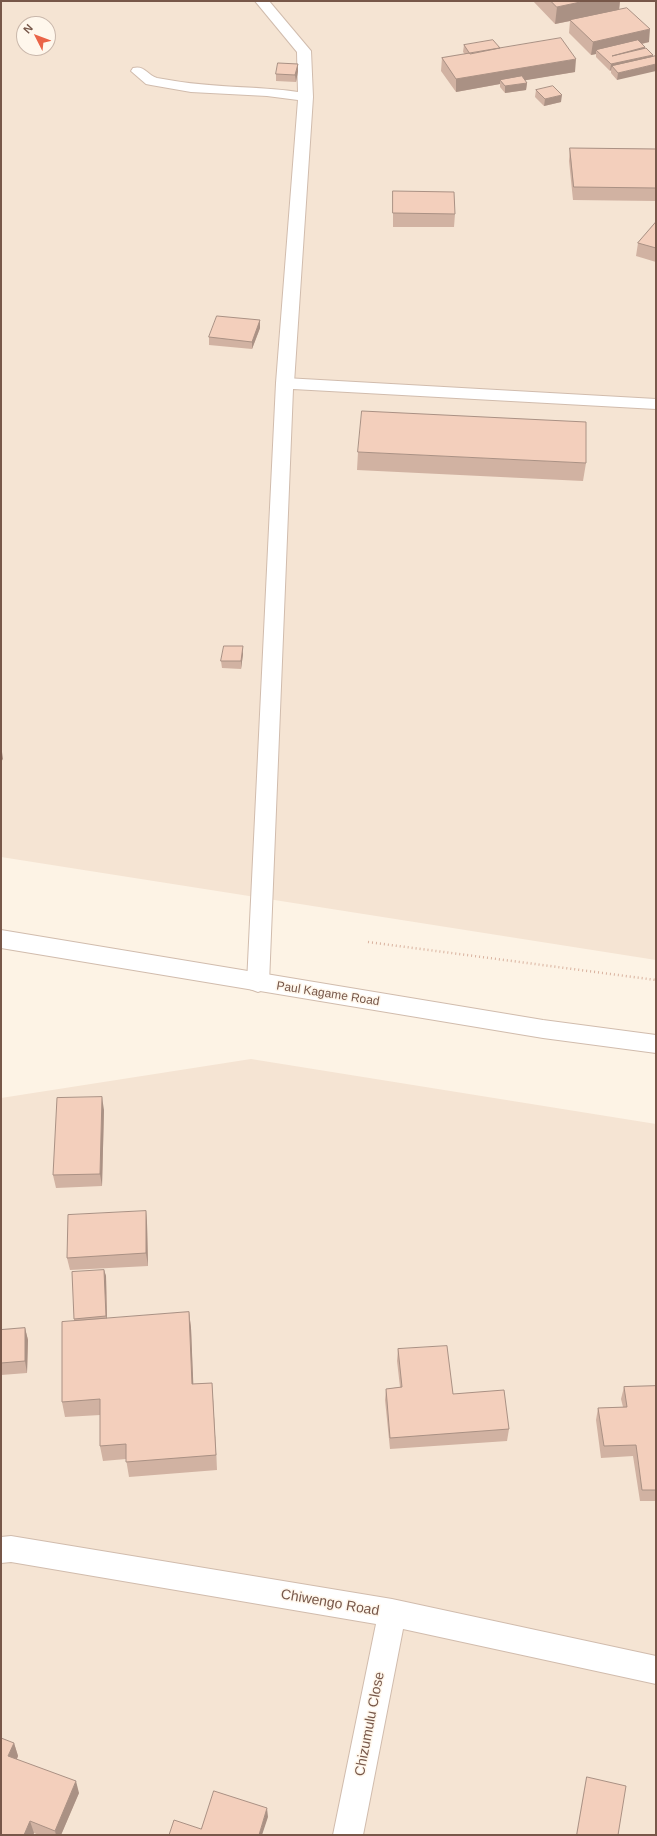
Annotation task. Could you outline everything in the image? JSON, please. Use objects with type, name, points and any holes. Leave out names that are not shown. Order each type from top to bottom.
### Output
[{"type":"street","points":[[258,983],[285,383],[306,97],[304,51],[262,1]]},
{"type":"street","points":[[138,71],[151,81],[191,88],[267,92],[306,97]]},
{"type":"street","points":[[285,383],[656,404]]},
{"type":"street","name":"Paul Kagame Road","points":[[1,939],[258,983],[543,1029],[656,1044]]},
{"type":"street","name":"Chiwengo Road","points":[[1,1550],[11,1550],[392,1613],[656,1670]]},
{"type":"street","name":"Chizumulu Close","points":[[348,1835],[392,1613]]},
{"type":"path","points":[[368,942],[656,980]]},
{"type":"shaded area","points":[[1,1],[656,1],[656,960],[1,857]]},
{"type":"shaded area","points":[[251,1059],[656,1124],[656,1835],[1,1835],[1,1098]]},
{"type":"building","points":[[551,1],[585,1],[557,7]]},
{"type":"building","points":[[627,8],[650,29],[593,42],[570,20]]},
{"type":"building","points":[[561,38],[576,59],[456,79],[442,58]]},
{"type":"building","points":[[493,40],[500,48],[470,54],[464,45]]},
{"type":"building","points":[[638,40],[645,47],[612,56],[646,48],[653,55],[611,64],[596,50]]},
{"type":"building","points":[[656,56],[656,64],[618,73],[612,66]]},
{"type":"building","points":[[278,63],[298,64],[295,75],[276,74]]},
{"type":"building","points":[[522,76],[527,83],[505,86],[500,80]]},
{"type":"building","points":[[553,86],[562,95],[545,99],[536,90]]},
{"type":"building","points":[[570,148],[656,149],[656,188],[574,187]]},
{"type":"building","points":[[393,191],[454,192],[455,214],[393,213]]},
{"type":"building","points":[[656,222],[656,248],[638,243]]},
{"type":"building","points":[[217,316],[260,320],[252,342],[209,337]]},
{"type":"building","points":[[362,411],[586,422],[586,463],[358,452]]},
{"type":"building","points":[[224,646],[243,646],[241,661],[221,661]]},
{"type":"building","points":[[102,1097],[100,1174],[53,1175],[57,1098]]},
{"type":"building","points":[[146,1211],[146,1253],[67,1258],[68,1215]]},
{"type":"building","points":[[104,1270],[106,1316],[74,1319],[72,1272]]},
{"type":"building","points":[[189,1312],[192,1384],[212,1383],[216,1455],[126,1462],[126,1444],[100,1446],[100,1399],[62,1402],[62,1322]]},
{"type":"building","points":[[25,1328],[25,1361],[1,1363],[1,1330]]},
{"type":"building","points":[[447,1346],[453,1394],[504,1390],[509,1429],[390,1438],[386,1389],[402,1387],[398,1349]]},
{"type":"building","points":[[656,1386],[656,1490],[642,1490],[636,1445],[604,1446],[598,1408],[627,1407],[624,1387]]},
{"type":"building","points":[[1,1738],[14,1743],[8,1756],[76,1781],[55,1831],[30,1821],[24,1835],[1,1835]]},
{"type":"building","points":[[587,1777],[626,1786],[618,1835],[577,1835]]},
{"type":"building","points":[[214,1791],[267,1808],[259,1835],[169,1835],[174,1820],[201,1829]]}]
